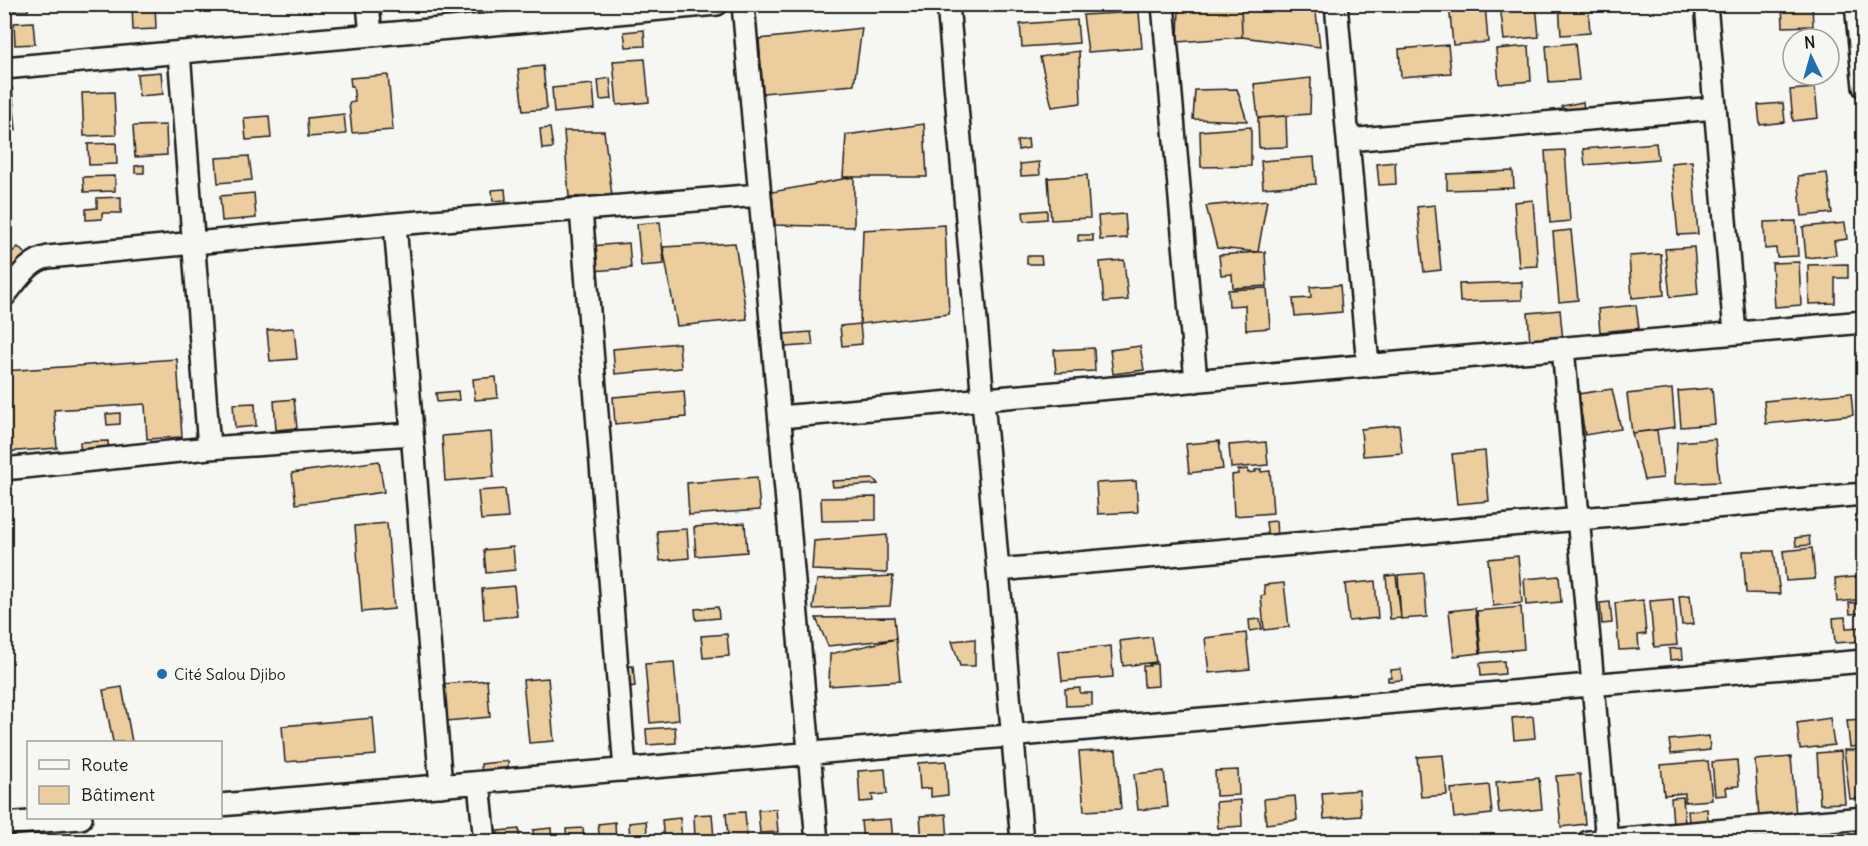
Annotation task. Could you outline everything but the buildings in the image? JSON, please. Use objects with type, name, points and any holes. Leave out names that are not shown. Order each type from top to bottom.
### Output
[{"type":"street","points":[[368,4],[371,35]]},
{"type":"street","points":[[4,68],[717,4]]},
{"type":"street","points":[[743,4],[817,842]]},
{"type":"street","points":[[948,4],[1022,842]]},
{"type":"street","points":[[1163,4],[1196,381]]},
{"type":"street","points":[[1336,4],[1368,366]]},
{"type":"street","points":[[1706,4],[1735,333]]},
{"type":"street","points":[[1856,4],[1863,87]]},
{"type":"street","points":[[179,52],[209,448]]},
{"type":"street","points":[[1348,140],[1715,108]]},
{"type":"street","points":[[4,296],[38,259],[395,224],[760,195]]},
{"type":"street","points":[[581,209],[625,770]]},
{"type":"street","points":[[395,224],[441,786]]},
{"type":"street","points":[[780,417],[1863,322]]},
{"type":"street","points":[[1563,348],[1593,685],[1601,841],[1762,834],[1863,818]]},
{"type":"street","points":[[4,469],[209,448],[412,434]]},
{"type":"street","points":[[998,570],[1863,494]]},
{"type":"street","points":[[222,805],[1863,661]]},
{"type":"street","points":[[479,783],[485,842]]},
{"type":"street","points":[[4,824],[68,819]]},
{"type":"place","name":"Cité Salou Djibo","points":[[162,674]]}]
